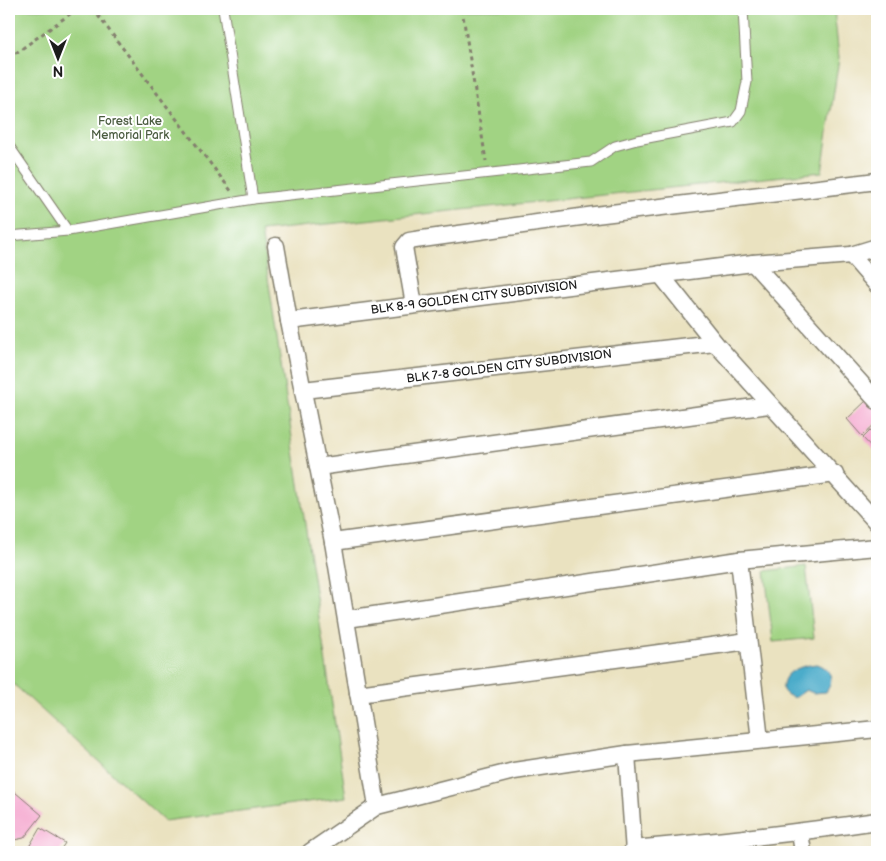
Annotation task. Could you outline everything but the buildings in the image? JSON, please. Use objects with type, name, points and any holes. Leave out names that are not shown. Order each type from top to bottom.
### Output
[{"type":"street","points":[[414,305],[404,247],[409,242],[415,240],[595,215],[877,181]]},
{"type":"street","points":[[276,246],[288,321],[304,390],[333,542],[378,806]]},
{"type":"street","name":"BLK 8-9 GOLDEN CITY SUBDIVISION","points":[[288,321],[753,263],[851,255],[877,247]]},
{"type":"street","points":[[851,255],[877,285]]},
{"type":"street","points":[[753,263],[877,400]]},
{"type":"street","points":[[660,274],[715,343],[769,405],[835,474],[877,523]]},
{"type":"street","name":"BLK 7-8 GOLDEN CITY SUBDIVISION","points":[[304,390],[715,343]]},
{"type":"street","points":[[318,468],[769,405]]},
{"type":"street","points":[[333,542],[835,474]]},
{"type":"street","points":[[347,619],[739,560],[877,547]]},
{"type":"street","points":[[739,560],[760,740]]},
{"type":"street","points":[[358,694],[748,641]]},
{"type":"street","points":[[310,852],[378,806],[514,771],[627,754],[877,729]]},
{"type":"street","points":[[627,754],[634,850],[715,847],[877,821]]},
{"type":"street","points":[[800,833],[803,852]]},
{"type":"lane","points":[[223,9],[253,199]]},
{"type":"lane","points":[[9,236],[68,231],[253,199],[591,162],[616,146],[733,122],[741,111],[746,82],[742,9]]},
{"type":"lane","points":[[9,146],[68,231]]},
{"type":"path","points":[[9,58],[77,9]]},
{"type":"path","points":[[93,9],[239,201]]},
{"type":"path","points":[[462,9],[488,174]]},
{"type":"green space","name":"Forest Lake Memorial Park","points":[[9,9],[834,9],[839,58],[822,172],[261,231],[346,797],[164,821],[9,680]]},
{"type":"green space","points":[[806,566],[814,638],[773,642],[765,571]]},
{"type":"water","points":[[817,664],[826,668],[830,675],[829,688],[826,692],[813,693],[806,690],[794,697],[784,692],[784,681],[791,672],[801,667]]}]
